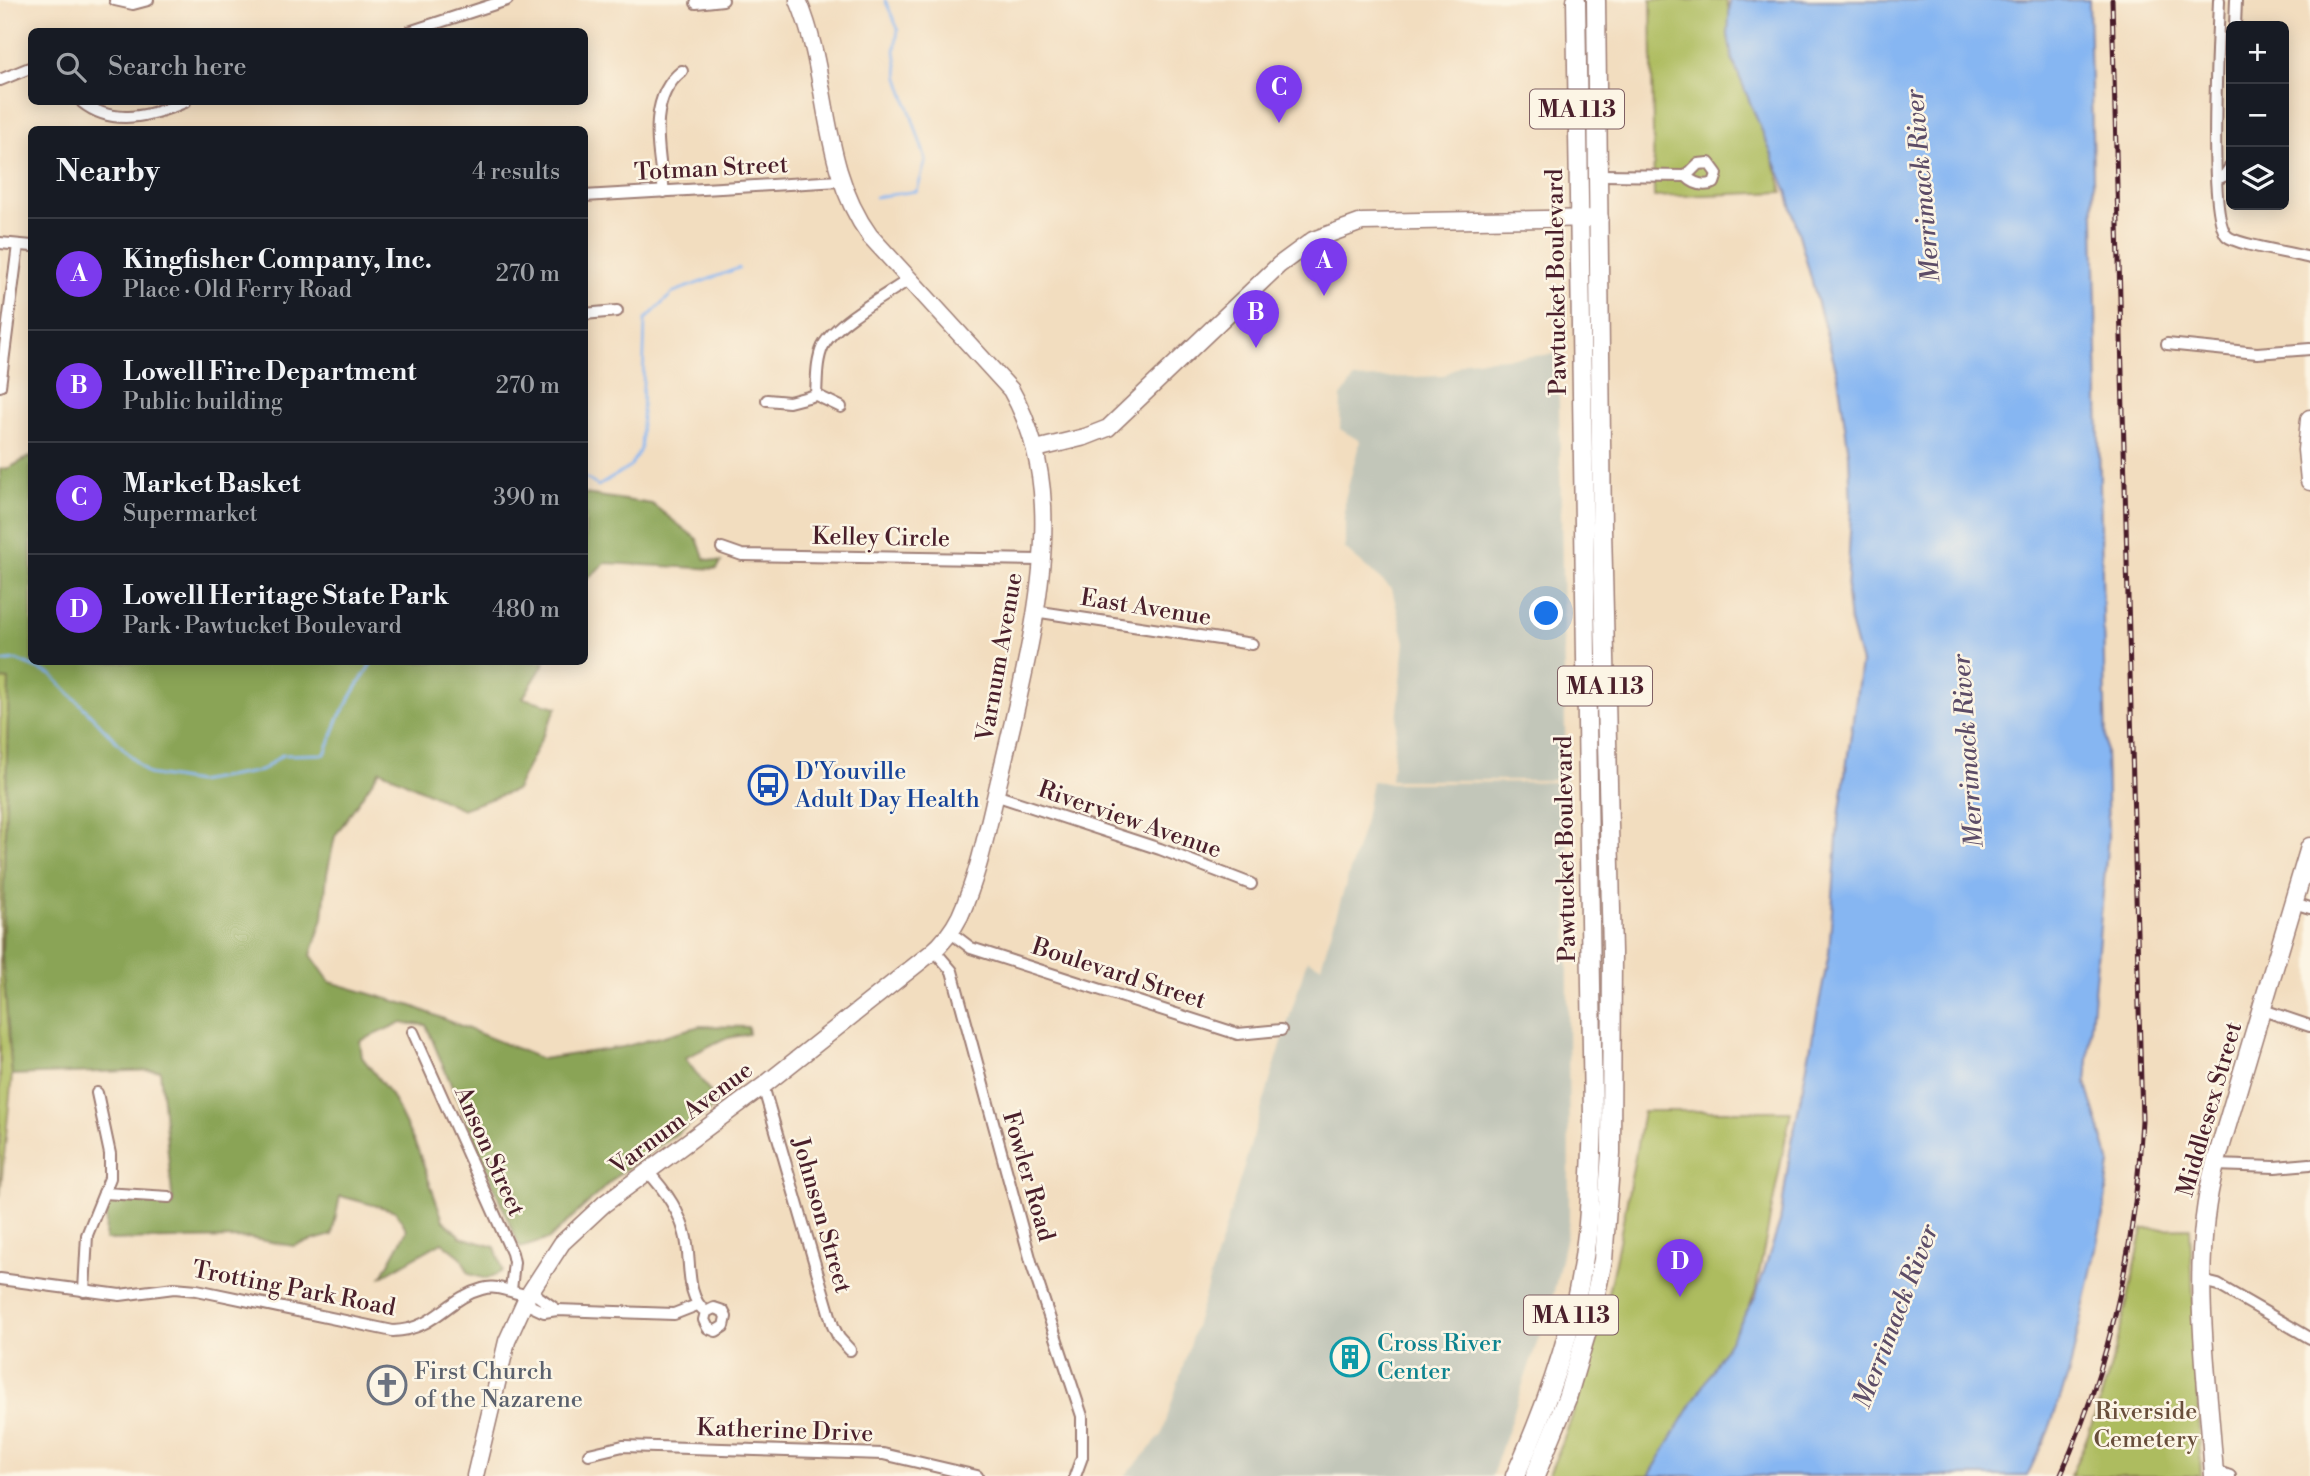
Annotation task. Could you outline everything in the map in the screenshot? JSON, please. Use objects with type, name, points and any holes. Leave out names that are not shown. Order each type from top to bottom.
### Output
[{"type":"main road","name":"Varnum Avenue","points":[[475,1476],[500,1361],[527,1297],[571,1233],[763,1086],[934,950],[950,932],[966,900],[1023,677],[1040,560],[1043,506],[1036,449],[1027,418],[1011,390],[861,224],[840,181],[832,152],[820,64],[798,0]]},
{"type":"main road","name":"Pawtucket Boulevard","points":[[1514,1476],[1566,1339],[1587,1236],[1591,1172],[1592,891],[1582,500],[1576,0]]},
{"type":"main road","name":"Pawtucket Boulevard","points":[[1535,1476],[1567,1398],[1590,1321],[1603,1260],[1611,1154],[1612,952],[1602,541],[1596,0]]},
{"type":"main road","points":[[1036,449],[1085,437],[1108,428],[1279,265],[1299,248],[1341,228],[1362,222],[1393,220],[1600,218]]},
{"type":"main road","points":[[2310,419],[2310,475]]},
{"type":"main road","name":"Middlesex Street","points":[[2219,1474],[2202,1281],[2204,1216],[2215,1165],[2263,1010],[2302,905],[2310,847]]},
{"type":"street","points":[[115,0],[132,4],[148,0]]},
{"type":"street","points":[[421,28],[507,0]]},
{"type":"street","points":[[696,3],[723,0]]},
{"type":"street","points":[[2219,0],[2215,140],[2221,227],[2226,236],[2310,258]]},
{"type":"street","points":[[2235,21],[2236,0]]},
{"type":"street","points":[[0,80],[28,69]]},
{"type":"street","points":[[664,192],[659,153],[660,99],[668,82],[682,71]]},
{"type":"street","points":[[86,105],[98,113],[122,118],[173,105]]},
{"type":"street","points":[[2217,179],[2226,173]]},
{"type":"street","points":[[1600,175],[1686,176]]},
{"type":"street","name":"Totman Street","points":[[588,196],[840,181]]},
{"type":"street","points":[[0,243],[28,246]]},
{"type":"street","points":[[0,386],[18,245]]},
{"type":"street","points":[[816,395],[817,368],[824,346],[836,330],[910,279]]},
{"type":"street","points":[[588,314],[617,311]]},
{"type":"street","points":[[2167,344],[2257,352],[2310,349]]},
{"type":"street","points":[[767,400],[789,402],[816,395],[841,407]]},
{"type":"street","name":"Kelley Circle","points":[[722,548],[741,555],[1040,560]]},
{"type":"street","name":"East Avenue","points":[[1034,611],[1252,644]]},
{"type":"street","name":"Riverview Avenue","points":[[995,795],[1160,849],[1251,884]]},
{"type":"street","name":"Boulevard Street","points":[[950,932],[971,948],[1238,1034],[1281,1030]]},
{"type":"street","name":"Fowler Road","points":[[934,950],[952,971],[1032,1265],[1082,1416],[1082,1457],[1075,1476]]},
{"type":"street","points":[[2263,1010],[2310,1026]]},
{"type":"street","name":"Anson Street","points":[[413,1032],[512,1252],[514,1262],[511,1290]]},
{"type":"street","name":"Johnson Street","points":[[763,1086],[833,1326],[850,1350]]},
{"type":"street","points":[[84,1291],[87,1235],[110,1178],[110,1154],[97,1093]]},
{"type":"street","points":[[2215,1165],[2275,1167],[2310,1164]]},
{"type":"street","name":"Trotting Park Road","points":[[0,1279],[120,1295],[173,1288],[198,1290],[393,1331],[410,1330],[428,1324],[478,1289],[501,1287],[527,1297],[536,1295],[557,1310],[674,1314],[702,1309],[693,1292],[685,1233],[672,1203],[648,1172]]},
{"type":"street","points":[[104,1193],[169,1197]]},
{"type":"street","points":[[2202,1281],[2218,1285],[2310,1338]]},
{"type":"street","name":"Katherine Drive","points":[[589,1454],[623,1446],[883,1454],[977,1476]]},
{"type":"shaded area","points":[[1558,354],[1566,780],[1391,780],[1405,642],[1392,589],[1345,549],[1345,499],[1360,441],[1340,429],[1341,397],[1354,379],[1443,376],[1466,361]]},
{"type":"shaded area","points":[[1372,781],[1567,782],[1569,1221],[1554,1292],[1492,1476],[1125,1476],[1162,1435],[1307,960],[1321,966],[1364,824]]},
{"type":"green space","points":[[1651,0],[1726,0],[1783,192],[1654,197]]},
{"type":"green space","points":[[28,458],[28,665],[543,665],[523,698],[557,707],[516,790],[462,809],[380,770],[335,836],[327,874],[323,918],[311,955],[330,982],[412,1006],[542,1059],[623,1047],[700,1026],[748,1027],[749,1034],[723,1039],[685,1058],[719,1104],[619,1174],[549,1239],[520,1248],[426,1025],[400,1023],[360,1041],[362,1057],[391,1095],[418,1150],[443,1220],[461,1237],[495,1247],[503,1271],[487,1279],[469,1274],[461,1257],[442,1242],[382,1276],[407,1230],[396,1211],[340,1196],[332,1235],[293,1246],[248,1238],[105,1240],[107,1200],[173,1205],[160,1070],[12,1075],[2,955],[9,680],[0,679],[0,469],[9,468]]},
{"type":"green space","points":[[588,494],[652,504],[697,539],[705,559],[721,562],[717,569],[605,563],[588,578]]},
{"type":"green space","points":[[0,679],[9,679],[2,955],[12,1075],[0,1197]]},
{"type":"green space","points":[[1643,1111],[1791,1111],[1756,1289],[1735,1343],[1649,1476],[1548,1476],[1582,1388],[1596,1342],[1617,1251]]},
{"type":"green space","name":"Riverside Cemetery","points":[[2190,1228],[2201,1476],[2070,1476],[2105,1386],[2143,1229]]},
{"type":"water","name":"Merrimack River","points":[[1730,0],[2089,0],[2108,837],[2086,1082],[2110,1164],[2103,1216],[2069,1373],[2048,1432],[2027,1476],[1649,1476],[1755,1298],[1780,1222],[1790,1152],[1829,953],[1838,824],[1861,663],[1850,622],[1847,594],[1851,510],[1849,454],[1838,376],[1787,191],[1732,59],[1728,35]]},
{"type":"waterway","points":[[875,197],[917,191],[926,160],[899,78],[895,51],[898,29],[885,0]]},
{"type":"waterway","points":[[588,480],[598,486],[630,467],[641,448],[645,320],[674,292],[739,268]]},
{"type":"waterway","points":[[0,662],[16,660],[28,665]]},
{"type":"waterway","points":[[28,665],[52,675],[148,774],[197,782],[261,771],[282,755],[325,754],[339,717],[370,665]]},
{"type":"railway","points":[[2060,1476],[2093,1390],[2118,1302],[2134,1212],[2142,1120],[2112,0]]},
{"type":"place","name":"Market Basket","points":[[1279,123]]},
{"type":"place","name":"Kingfisher Company, Inc.","points":[[1324,296]]},
{"type":"place","name":"Lowell Fire Department","points":[[1256,348]]},
{"type":"place","name":"D'Youville Adult Day Health","points":[[768,785]]},
{"type":"place","name":"Lowell Heritage State Park","points":[[1680,1297]]},
{"type":"place","name":"Cross River Center","points":[[1350,1357]]},
{"type":"place","name":"First Church of the Nazarene","points":[[387,1385]]}]
